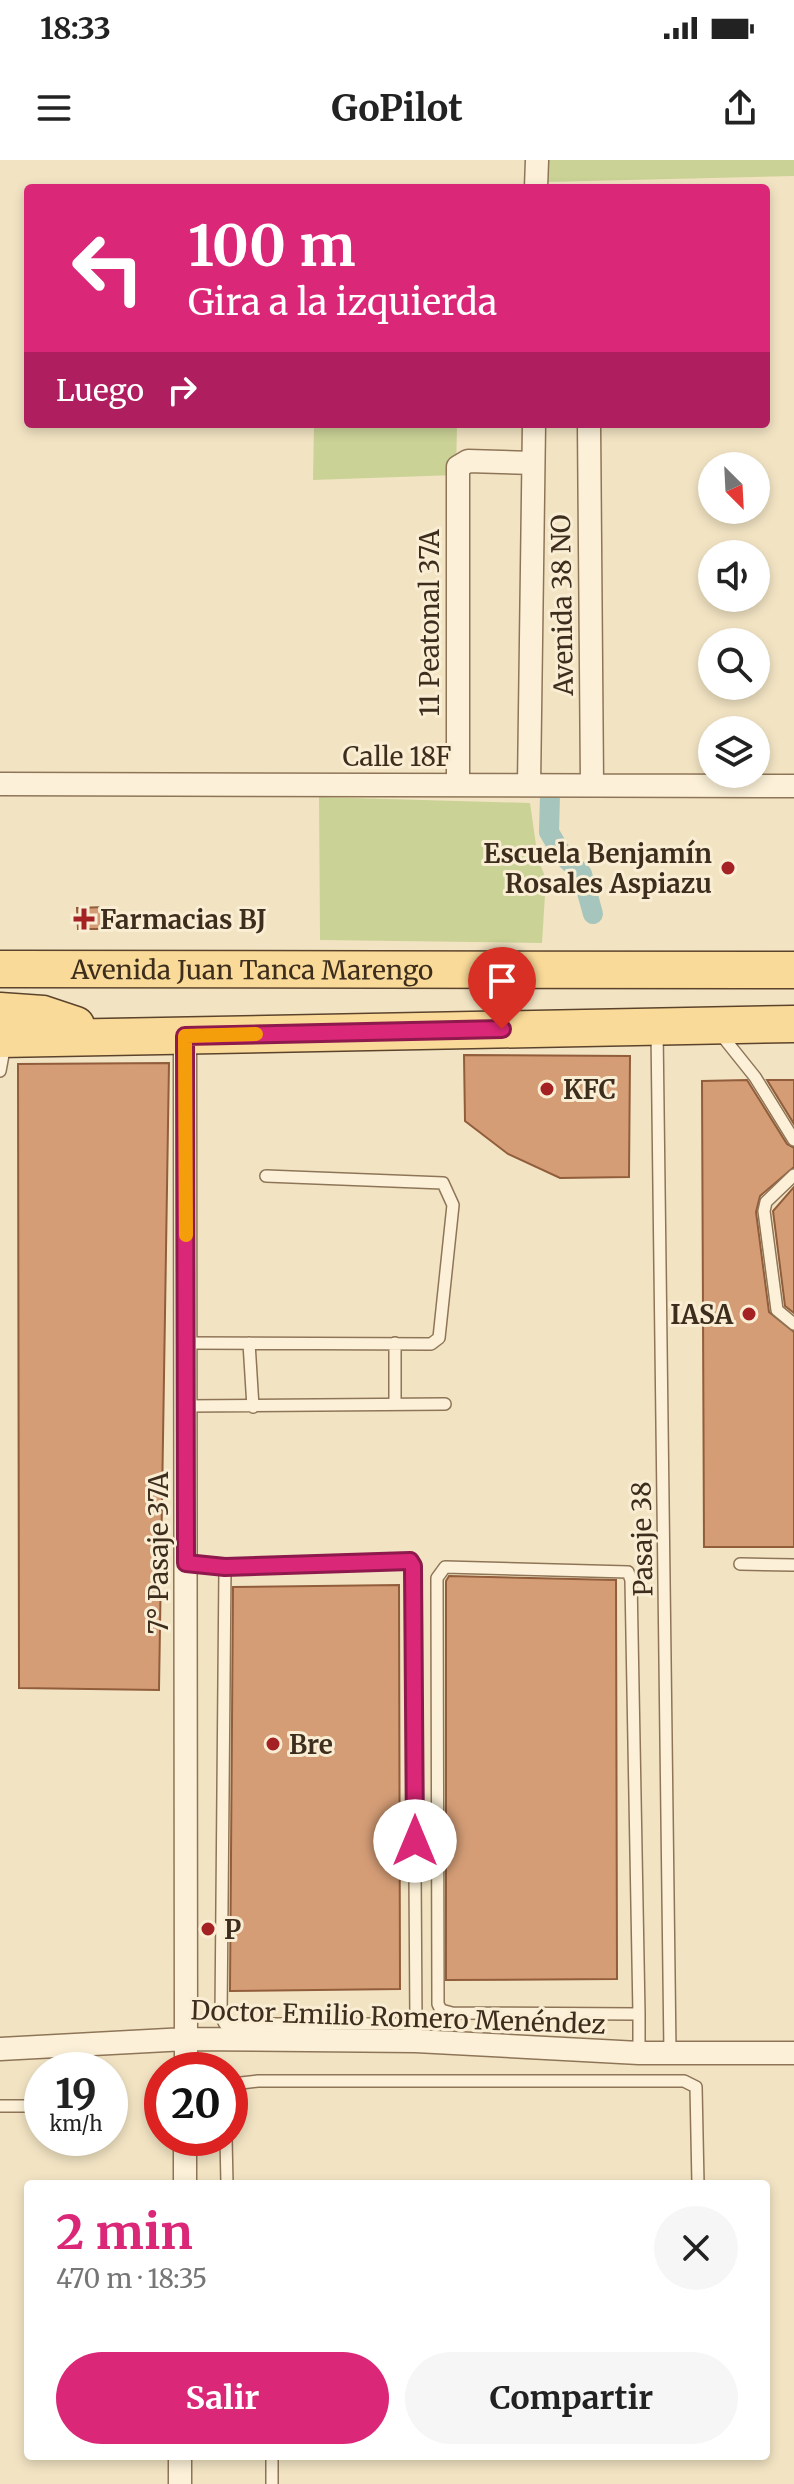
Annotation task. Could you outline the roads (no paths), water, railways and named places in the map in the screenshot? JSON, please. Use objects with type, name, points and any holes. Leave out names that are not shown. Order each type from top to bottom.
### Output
[{"type":"main road","name":"Avenida Juan Tanca Marengo","points":[[0,969],[794,970]]},
{"type":"main road","points":[[1,1040],[43,1014],[109,1037],[794,1024]]},
{"type":"street","points":[[536,184],[537,160]]},
{"type":"street","points":[[529,785],[534,428]]},
{"type":"street","name":"Avenida 38 NO","points":[[589,428],[592,785]]},
{"type":"street","name":"11 Peatonal 37A","points":[[458,784],[456,487],[461,463],[533,463]]},
{"type":"street","name":"Calle 18F","points":[[0,784],[794,786]]},
{"type":"street","name":"7° Pasaje 37A","points":[[185,1036],[186,2052]]},
{"type":"street","name":"Doctor Emilio Romero Menéndez","points":[[0,2049],[416,2032],[639,2053],[794,2053]]},
{"type":"street","points":[[185,2156],[185,2180]]},
{"type":"street","points":[[180,2460],[180,2484]]},
{"type":"lane","name":"Pasaje 38","points":[[657,1025],[670,2053]]},
{"type":"lane","points":[[714,1025],[755,1077],[794,1140]]},
{"type":"lane","points":[[794,1175],[766,1202],[764,1211],[777,1310],[794,1324]]},
{"type":"lane","points":[[187,1343],[431,1344],[439,1338],[453,1205],[443,1183],[266,1176]]},
{"type":"lane","points":[[249,1343],[253,1407]]},
{"type":"lane","points":[[395,1343],[395,1404]]},
{"type":"lane","points":[[186,1406],[445,1404]]},
{"type":"lane","points":[[186,1563],[225,1567],[403,1559],[413,1566],[416,2032],[225,2024],[221,2016],[225,1567]]},
{"type":"lane","points":[[740,1564],[794,1565]]},
{"type":"lane","points":[[639,2014],[452,2013],[441,2010],[438,2004],[437,1578],[445,1567],[628,1572],[639,2014],[639,2053]]},
{"type":"lane","points":[[248,2082],[684,2081],[696,2087],[698,2180]]},
{"type":"lane","points":[[0,2106],[24,2106]]},
{"type":"lane","points":[[226,2156],[227,2180]]},
{"type":"lane","points":[[272,2460],[272,2484]]},
{"type":"waterway","points":[[550,795],[549,832],[563,856],[582,874],[593,914]]},
{"type":"place","name":"Escuela Benjamín Rosales Aspiazu","points":[[728,868]]},
{"type":"place","name":"Farmacias BJ","points":[[84,919]]},
{"type":"place","name":"KFC","points":[[547,1089]]},
{"type":"place","name":"IASA","points":[[749,1314]]},
{"type":"place","name":"Bre","points":[[273,1744]]},
{"type":"place","name":"P","points":[[208,1929]]}]
